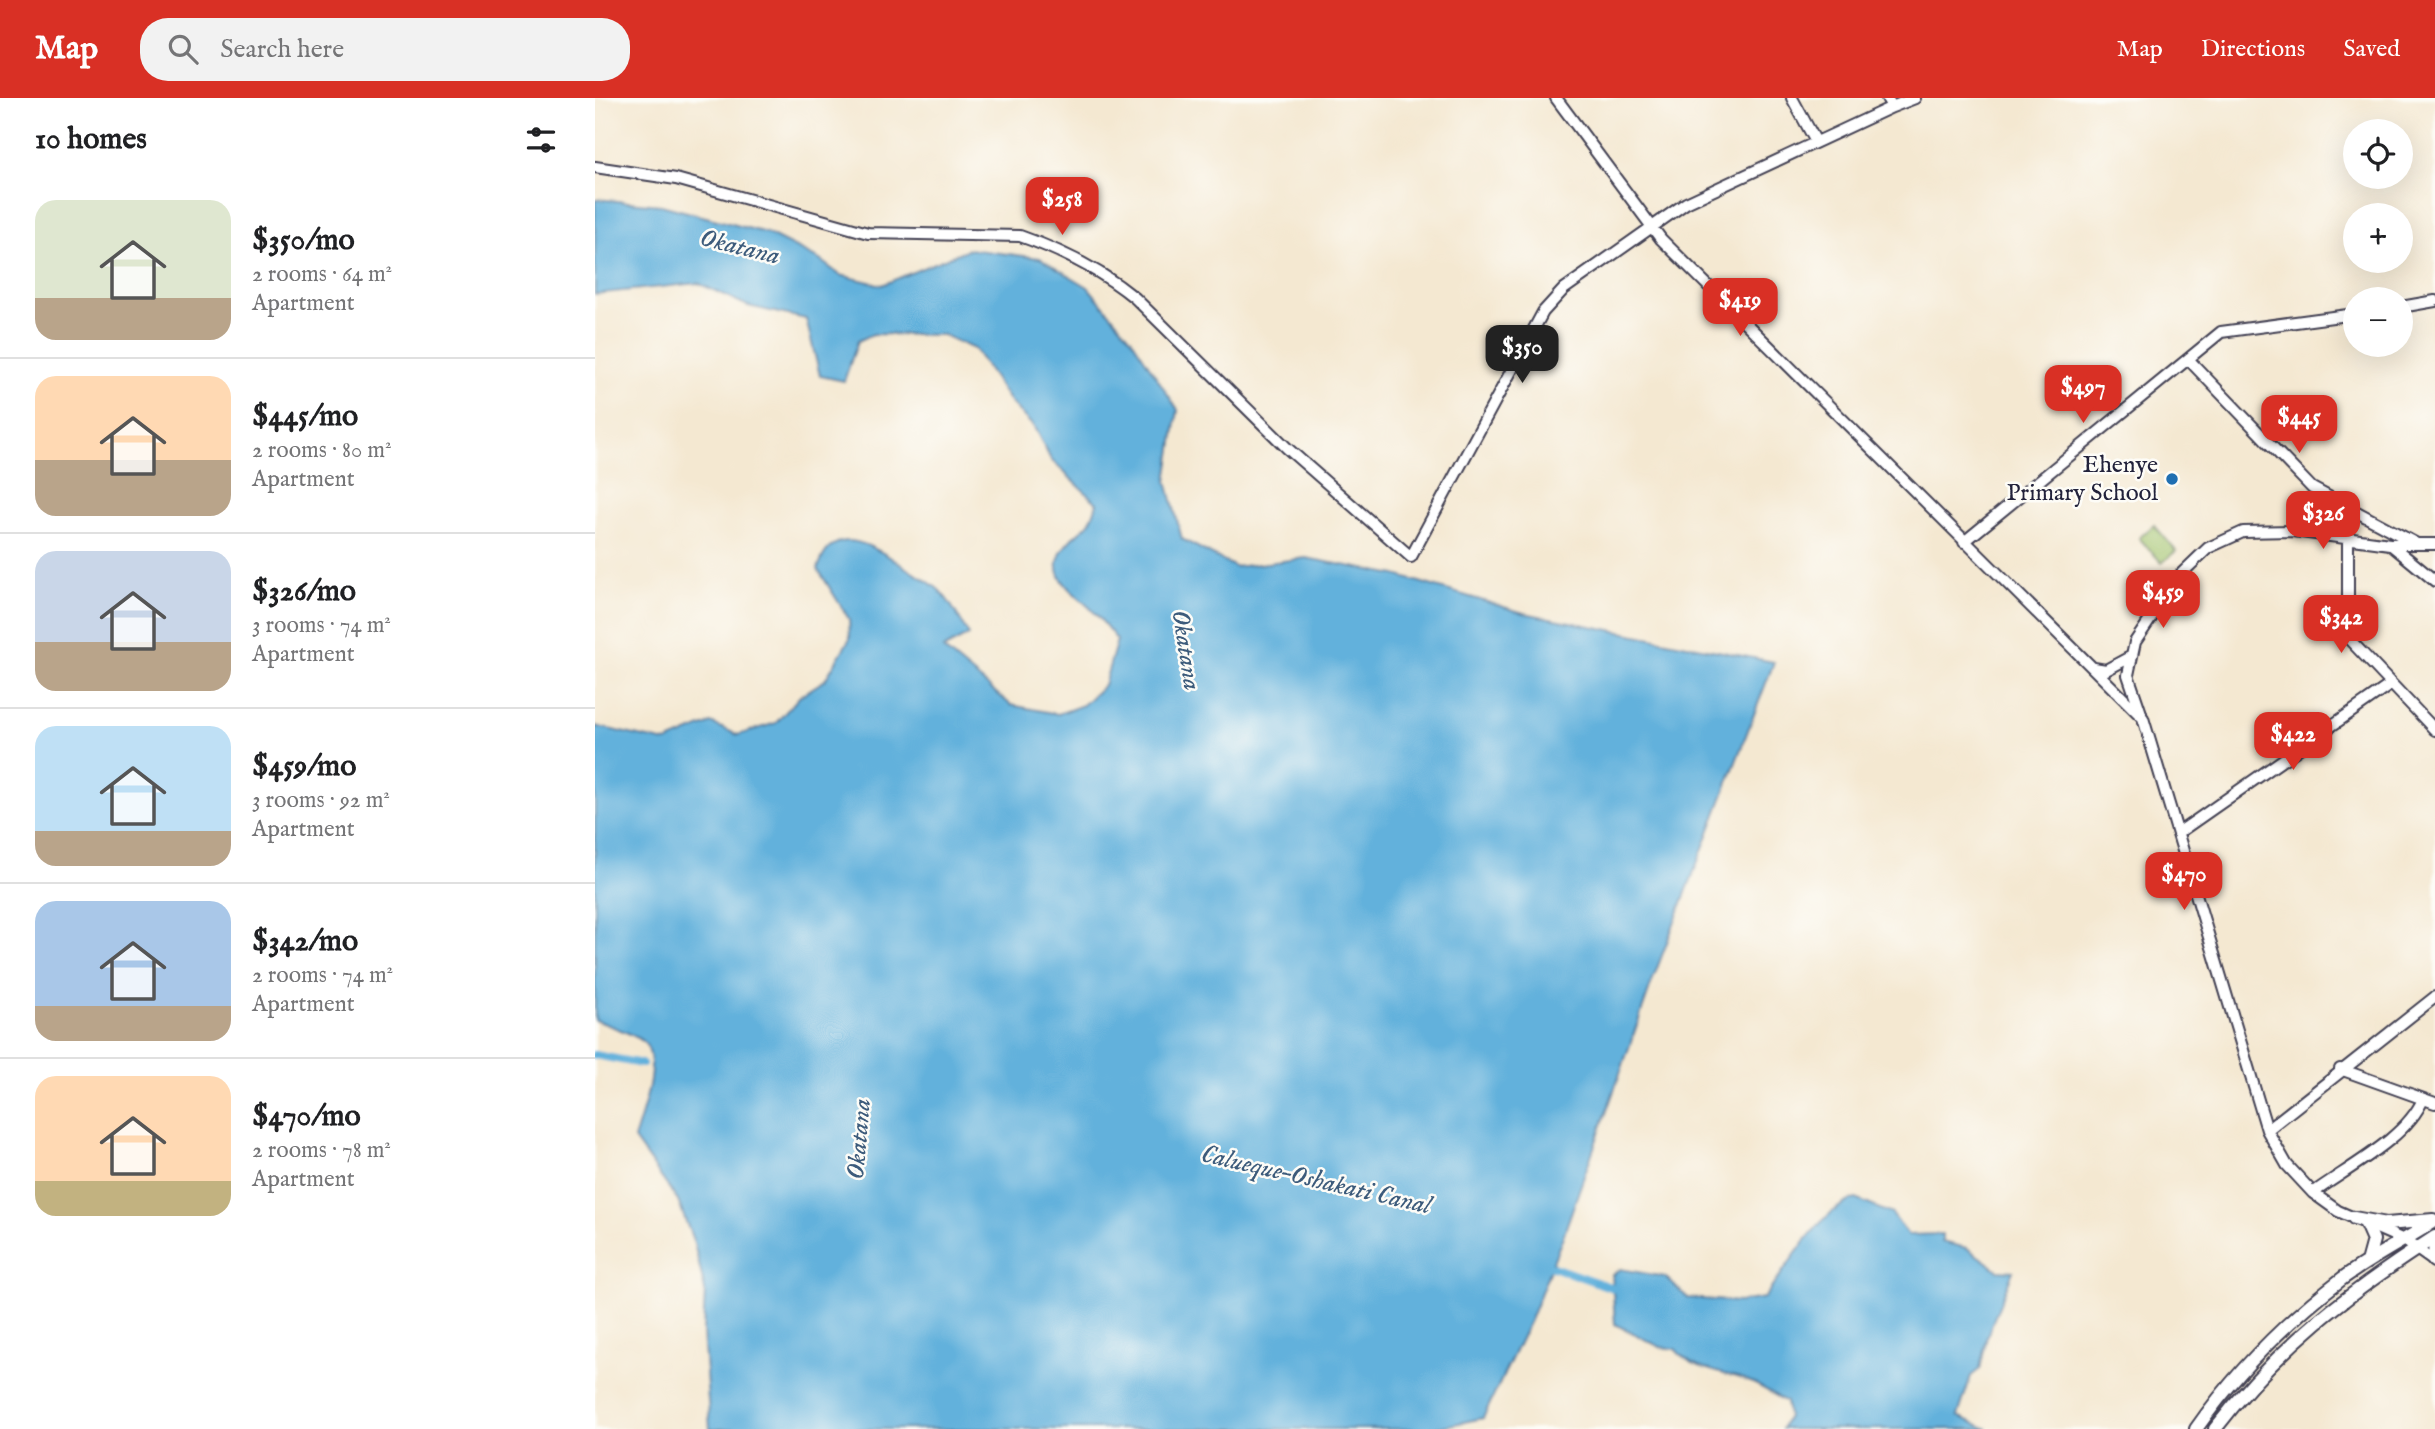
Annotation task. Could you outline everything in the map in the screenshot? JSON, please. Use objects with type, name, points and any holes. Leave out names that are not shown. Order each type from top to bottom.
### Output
[{"type":"main road","points":[[2360,1221],[2387,1224],[2435,1220]]},
{"type":"main road","points":[[2196,1429],[2247,1367],[2296,1317],[2367,1262],[2435,1220]]},
{"type":"main road","points":[[2360,1221],[2372,1240],[2367,1262]]},
{"type":"main road","points":[[2215,1429],[2259,1376],[2338,1302],[2435,1237]]},
{"type":"main road","points":[[2435,1237],[2435,1261]]},
{"type":"main road","points":[[2247,1367],[2259,1376]]},
{"type":"street","points":[[1556,98],[1652,229],[2143,718]]},
{"type":"street","points":[[1791,98],[1816,142]]},
{"type":"street","points":[[595,167],[676,178],[868,233],[1020,236],[1044,245],[1113,281],[1135,298],[1287,448],[1411,557],[1543,312],[1564,289],[1686,203],[1816,142],[1890,102],[1916,98]]},
{"type":"street","points":[[2413,305],[2435,301]]},
{"type":"street","points":[[1964,542],[2221,331],[2343,316]]},
{"type":"street","points":[[2188,359],[2312,488],[2418,544]]},
{"type":"street","points":[[2435,544],[2390,544],[2294,531],[2243,532],[2208,548],[2181,574],[2135,642],[2128,675],[2266,1130],[2287,1165],[2313,1193],[2360,1221],[2404,1240],[2435,1261]]},
{"type":"street","points":[[2348,539],[2349,638],[2390,685],[2435,730]]},
{"type":"street","points":[[2390,544],[2435,581]]},
{"type":"street","points":[[2094,668],[2106,670],[2132,656]]},
{"type":"street","points":[[2178,833],[2390,685]]},
{"type":"street","points":[[2266,1130],[2340,1069],[2435,997]]},
{"type":"street","points":[[2340,1069],[2435,1103]]},
{"type":"street","points":[[2313,1193],[2396,1135],[2411,1120],[2423,1099]]},
{"type":"green space","points":[[2154,525],[2176,551],[2162,563],[2139,538]]},
{"type":"water","name":"Okatana","points":[[595,199],[661,205],[766,233],[820,260],[840,275],[882,285],[968,249],[1040,258],[1088,287],[1131,338],[1178,410],[1167,481],[1182,539],[1235,567],[1306,558],[1396,575],[1524,613],[1774,662],[1653,979],[1562,1239],[1530,1320],[1483,1418],[1430,1429],[710,1429],[703,1332],[705,1290],[694,1243],[678,1201],[634,1139],[649,1087],[651,1059],[648,1048],[636,1037],[595,1020],[595,726],[666,742],[711,723],[738,735],[776,723],[800,696],[825,680],[850,638],[849,619],[818,569],[825,553],[834,544],[846,541],[858,542],[883,553],[938,589],[969,635],[943,649],[1011,705],[1058,714],[1083,705],[1104,685],[1117,640],[1095,613],[1069,589],[1059,574],[1060,556],[1066,545],[1091,519],[1097,503],[1051,460],[1034,427],[1011,403],[974,349],[943,335],[873,334],[858,341],[844,381],[820,376],[806,319],[748,306],[698,283],[595,294]]},
{"type":"water","points":[[1856,1199],[1892,1214],[1908,1235],[1942,1234],[1942,1242],[1967,1248],[1998,1270],[2013,1271],[1987,1336],[1980,1369],[1971,1376],[1958,1416],[1988,1429],[1782,1429],[1788,1416],[1786,1402],[1764,1388],[1697,1365],[1675,1349],[1660,1347],[1615,1324],[1612,1275],[1620,1269],[1665,1277],[1688,1298],[1739,1302],[1764,1298],[1817,1226],[1843,1204]]},
{"type":"waterway","name":"Calueque–Oshakati Canal","points":[[595,1055],[642,1064]]},
{"type":"waterway","name":"Calueque–Oshakati Canal","points":[[1544,1264],[1613,1288]]},
{"type":"place","name":"Ehenye Primary School","points":[[2172,479]]}]
